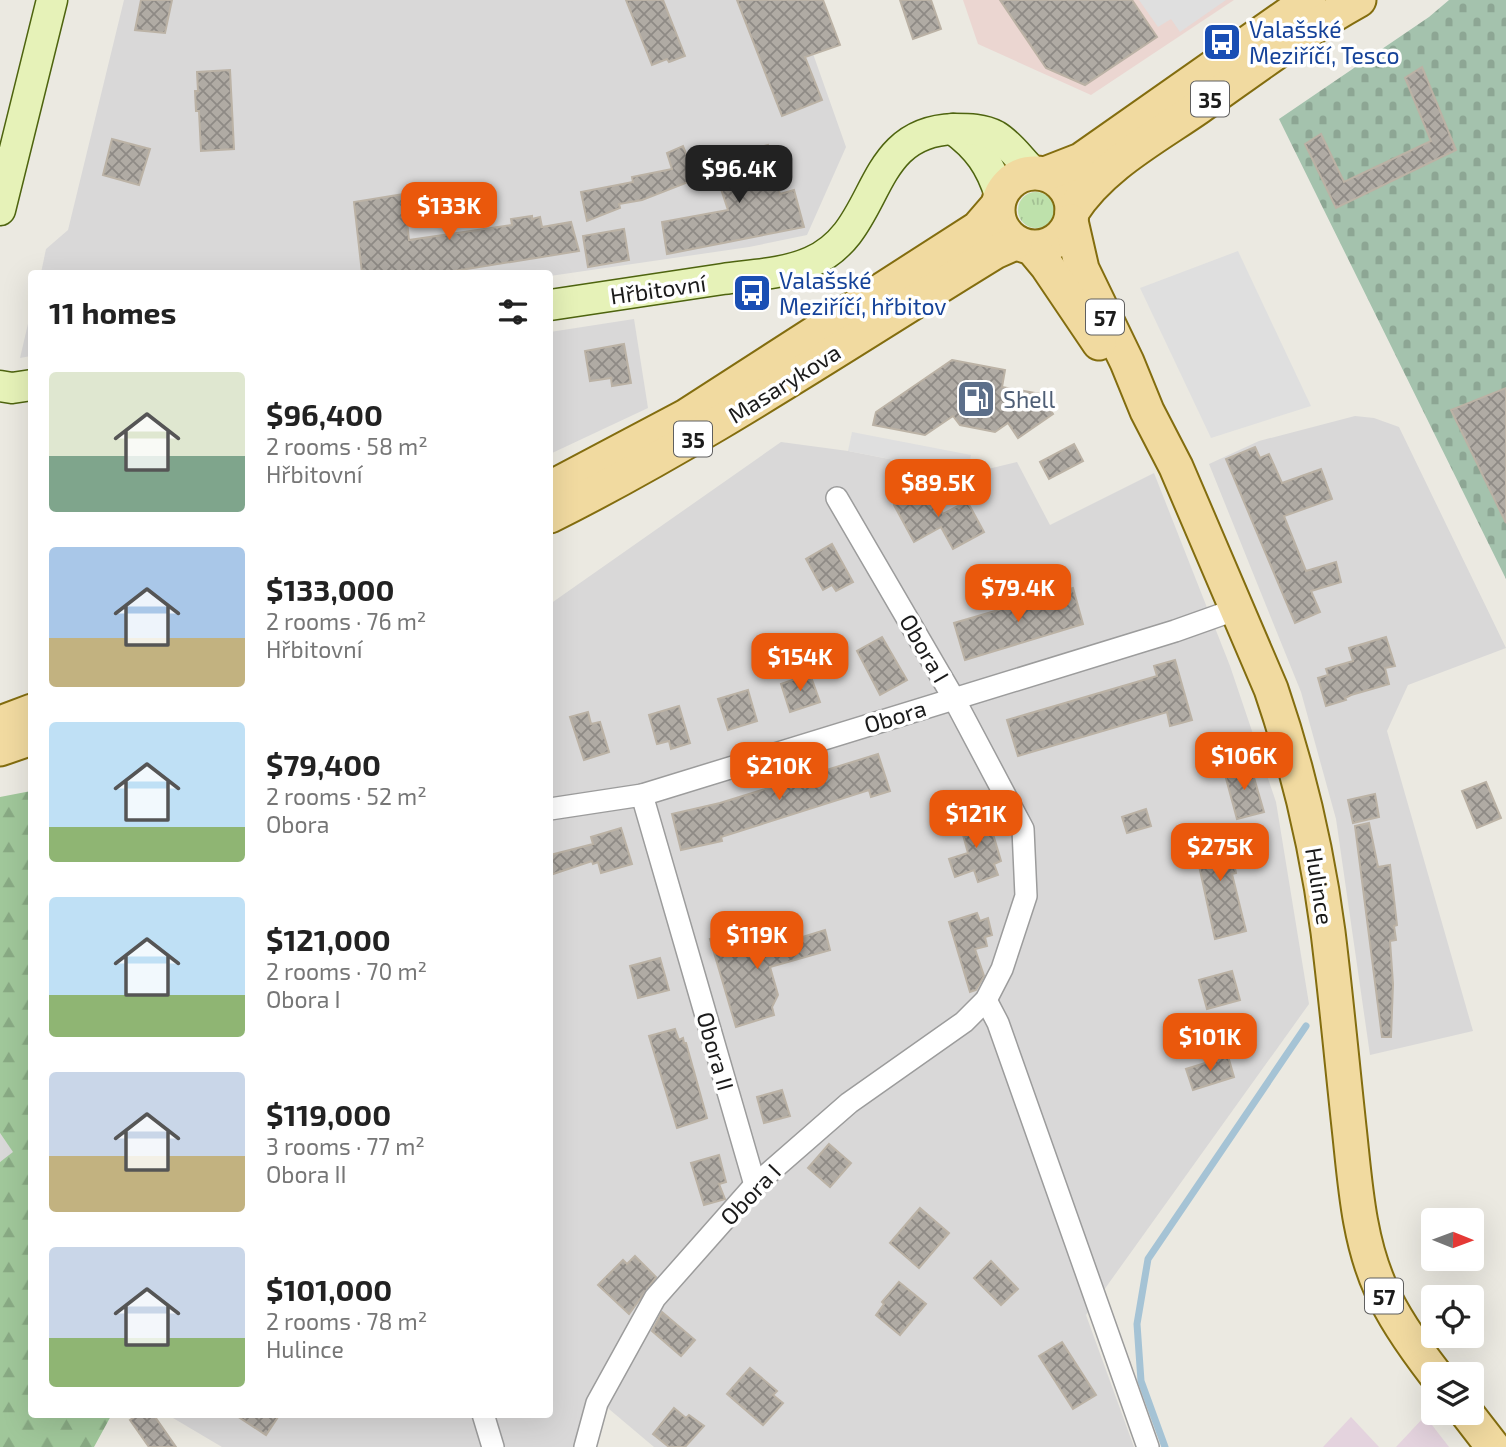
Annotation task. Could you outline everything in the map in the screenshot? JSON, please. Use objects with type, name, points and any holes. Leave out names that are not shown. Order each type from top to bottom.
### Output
[{"type":"main road","name":"35","points":[[999,201],[1014,179],[1081,160],[1309,0]]},
{"type":"main road","name":"35","points":[[1023,245],[1044,247],[1056,241],[1065,232],[1087,191],[1131,155],[1324,19],[1359,0]]},
{"type":"main road","points":[[1039,173],[1062,184],[1068,192],[1072,216]]},
{"type":"main road","points":[[999,201],[1001,227],[1023,245]]},
{"type":"main road","name":"Masarykova","points":[[553,486],[697,409],[978,228],[999,201]]},
{"type":"main road","name":"Hulince","points":[[1072,216],[1082,269],[1127,362],[1147,411],[1176,467],[1275,701],[1306,806],[1328,932],[1353,1166],[1364,1235],[1381,1289],[1402,1328],[1426,1362]]},
{"type":"main road","name":"Hulince","points":[[1023,245],[1047,266],[1147,411]]},
{"type":"main road","name":"Masarykova","points":[[553,515],[615,484],[696,437],[995,252],[1023,245]]},
{"type":"main road","points":[[0,723],[28,712]]},
{"type":"main road","points":[[0,749],[28,739]]},
{"type":"main road","points":[[1475,1425],[1493,1447]]},
{"type":"street","points":[[0,210],[52,0]]},
{"type":"street","points":[[953,129],[982,155],[993,174],[999,201]]},
{"type":"street","name":"Hřbitovní","points":[[553,305],[771,272],[810,263],[831,249],[848,232],[864,209],[881,174],[902,146],[925,133],[953,129],[977,130],[997,137],[1039,173]]},
{"type":"street","points":[[0,386],[12,388],[28,386]]},
{"type":"street","name":"Obora I","points":[[585,1447],[597,1403],[655,1298],[755,1185],[849,1103],[964,1022],[986,1000],[1002,969],[1026,896],[1023,829],[953,698],[837,498]]},
{"type":"street","name":"Obora","points":[[553,809],[642,795],[1175,631],[1237,609]]},
{"type":"street","name":"Obora II","points":[[642,795],[755,1185]]},
{"type":"street","points":[[986,1000],[998,1023],[1148,1447]]},
{"type":"street","points":[[484,1418],[493,1447]]},
{"type":"shaded area","points":[[124,0],[794,0],[846,147],[807,235],[749,247],[553,276],[553,270],[42,270],[46,249],[68,230]]},
{"type":"shaded area","points":[[963,0],[1234,0],[1091,95],[978,44]]},
{"type":"shaded area","points":[[1139,0],[1226,0],[1180,32],[1171,19],[1158,27]]},
{"type":"shaded area","points":[[1238,251],[1311,406],[1211,438],[1140,288]]},
{"type":"shaded area","points":[[634,319],[648,408],[553,453],[553,332]]},
{"type":"shaded area","points":[[28,324],[28,357],[20,358]]},
{"type":"shaded area","points":[[1355,416],[1374,418],[1399,427],[1506,648],[1408,685],[1387,731],[1473,1031],[1370,1055],[1336,819],[1301,692],[1209,464],[1259,441]]},
{"type":"shaded area","points":[[852,432],[971,455],[967,474],[848,451]]},
{"type":"shaded area","points":[[781,442],[848,451],[967,474],[1017,462],[1050,525],[1154,473],[1230,666],[1276,802],[1309,1004],[1086,1315],[1134,1447],[654,1447],[590,1393],[573,1447],[222,1447],[173,1418],[553,1418],[553,602]]},
{"type":"shaded area","points":[[0,1133],[14,1153],[0,1162]]},
{"type":"shaded area","points":[[1351,1417],[1379,1447],[1323,1447]]},
{"type":"shaded area","points":[[1421,1420],[1421,1425],[1432,1425],[1449,1447],[1396,1447]]},
{"type":"green space","points":[[1449,0],[1506,0],[1506,579],[1279,119],[1429,17]]},
{"type":"green space","points":[[1036,192],[1049,197],[1054,210],[1049,223],[1036,228],[1023,223],[1018,210],[1023,197]]},
{"type":"green space","points":[[28,792],[28,1418],[110,1418],[94,1447],[0,1447],[0,1162],[13,1152],[0,1133],[0,797]]},
{"type":"building","points":[[141,0],[172,0],[165,33],[135,30]]},
{"type":"building","points":[[626,0],[663,0],[685,56],[652,65]]},
{"type":"building","points":[[737,0],[823,0],[840,45],[805,57],[822,100],[782,116]]},
{"type":"building","points":[[900,0],[931,0],[941,29],[913,39]]},
{"type":"building","points":[[1000,0],[1132,0],[1157,37],[1085,85],[1046,68]]},
{"type":"building","points":[[1422,67],[1456,150],[1336,208],[1305,144],[1321,134],[1344,182],[1431,141],[1405,78]]},
{"type":"building","points":[[230,70],[234,149],[201,151],[199,111],[196,111],[197,72]]},
{"type":"building","points":[[112,139],[150,149],[139,185],[103,175]]},
{"type":"building","points":[[768,145],[780,194],[794,190],[804,227],[667,254],[662,222],[728,210],[711,159]]},
{"type":"building","points":[[683,146],[696,179],[642,200],[619,204],[620,208],[587,221],[581,192],[633,182],[632,177],[672,169],[667,153]]},
{"type":"building","points":[[404,194],[409,240],[512,225],[511,219],[532,216],[532,219],[540,217],[542,227],[571,222],[579,251],[461,270],[362,270],[354,202]]},
{"type":"building","points":[[624,229],[629,260],[588,267],[583,236]]},
{"type":"building","points":[[624,344],[631,383],[612,386],[611,378],[590,381],[585,351]]},
{"type":"building","points":[[952,360],[1005,370],[1002,387],[1040,394],[1053,414],[1018,438],[1008,423],[995,432],[960,425],[953,416],[925,435],[873,425],[876,412]]},
{"type":"building","points":[[1506,388],[1506,523],[1451,410]]},
{"type":"building","points":[[1074,444],[1083,461],[1049,479],[1040,462]]},
{"type":"building","points":[[1255,447],[1260,458],[1269,454],[1282,483],[1321,469],[1332,499],[1284,516],[1306,571],[1336,562],[1341,582],[1311,591],[1320,612],[1295,623],[1226,459]]},
{"type":"building","points":[[928,487],[943,514],[967,501],[984,532],[953,549],[941,527],[914,542],[894,505]]},
{"type":"building","points":[[832,544],[853,582],[836,591],[832,585],[823,590],[806,559]]},
{"type":"building","points":[[1073,588],[1083,624],[965,660],[954,623]]},
{"type":"building","points":[[882,637],[907,680],[880,695],[857,651]]},
{"type":"building","points":[[1386,637],[1395,666],[1385,668],[1389,684],[1351,695],[1345,698],[1346,700],[1326,706],[1318,678],[1328,675],[1326,669],[1353,661],[1349,648]]},
{"type":"building","points":[[1175,660],[1192,720],[1170,726],[1167,712],[1018,756],[1007,720],[1157,676],[1154,666]]},
{"type":"building","points":[[810,674],[820,702],[790,712],[781,684]]},
{"type":"building","points":[[748,690],[757,721],[728,730],[718,699]]},
{"type":"building","points":[[679,706],[690,743],[671,749],[669,741],[657,744],[649,715]]},
{"type":"building","points":[[588,712],[591,724],[600,722],[609,752],[584,760],[570,717]]},
{"type":"building","points":[[878,754],[890,791],[871,797],[869,790],[721,837],[722,841],[681,850],[672,814],[720,803]]},
{"type":"building","points":[[1250,764],[1264,812],[1237,819],[1224,771]]},
{"type":"building","points":[[1486,782],[1501,818],[1477,828],[1462,791]]},
{"type":"building","points":[[1375,794],[1379,817],[1353,823],[1348,800]]},
{"type":"building","points":[[1146,809],[1151,826],[1127,833],[1122,817]]},
{"type":"building","points":[[977,811],[985,836],[993,834],[1001,861],[994,864],[998,875],[978,882],[974,870],[955,877],[949,859],[968,853],[958,817]]},
{"type":"building","points":[[1369,823],[1378,867],[1390,865],[1397,925],[1394,926],[1396,940],[1390,941],[1393,984],[1391,1037],[1382,1037],[1355,826]]},
{"type":"building","points":[[621,828],[632,864],[601,873],[598,862],[593,864],[592,861],[553,874],[553,854],[593,844],[591,837]]},
{"type":"building","points":[[1227,830],[1236,873],[1232,874],[1246,931],[1215,939],[1193,838]]},
{"type":"building","points":[[977,913],[980,921],[988,918],[992,935],[985,937],[987,946],[975,949],[984,976],[976,990],[970,992],[949,922]]},
{"type":"building","points":[[747,930],[754,952],[825,930],[830,950],[770,967],[778,995],[772,1007],[774,1015],[736,1027],[710,939]]},
{"type":"building","points":[[660,958],[669,990],[638,998],[630,966]]},
{"type":"building","points":[[1232,971],[1240,1000],[1207,1009],[1199,980]]},
{"type":"building","points":[[675,1029],[679,1040],[683,1038],[686,1043],[707,1118],[677,1128],[649,1036]]},
{"type":"building","points":[[1228,1056],[1234,1077],[1193,1090],[1186,1069]]},
{"type":"building","points":[[782,1090],[790,1116],[764,1123],[757,1097]]},
{"type":"building","points":[[829,1144],[851,1163],[830,1187],[808,1168]]},
{"type":"building","points":[[719,1155],[726,1182],[719,1184],[725,1199],[704,1205],[691,1163]]},
{"type":"building","points":[[920,1208],[949,1233],[919,1268],[890,1243]]},
{"type":"building","points":[[635,1256],[656,1277],[629,1314],[598,1285],[623,1260],[627,1264]]},
{"type":"building","points":[[991,1261],[1018,1289],[1001,1305],[974,1278]]},
{"type":"building","points":[[899,1282],[926,1304],[900,1335],[876,1315],[884,1304],[882,1302]]},
{"type":"building","points":[[662,1312],[695,1340],[681,1356],[652,1331]]},
{"type":"building","points":[[1062,1342],[1096,1395],[1073,1409],[1039,1356]]},
{"type":"building","points":[[750,1368],[777,1391],[773,1395],[783,1403],[763,1425],[727,1394]]},
{"type":"building","points":[[674,1408],[686,1418],[689,1415],[704,1426],[685,1447],[669,1447],[653,1434]]},
{"type":"building","points":[[156,1418],[176,1447],[149,1447],[130,1420]]},
{"type":"building","points":[[240,1418],[277,1418],[266,1435]]},
{"type":"waterway","points":[[1165,1447],[1141,1381],[1137,1324],[1148,1259],[1306,1026]]},
{"type":"place","name":"Valašské Meziříčí, Tesco","points":[[1222,42]]},
{"type":"place","name":"Valašské Meziříčí, hřbitov","points":[[752,293]]},
{"type":"place","name":"Shell","points":[[976,399]]}]
